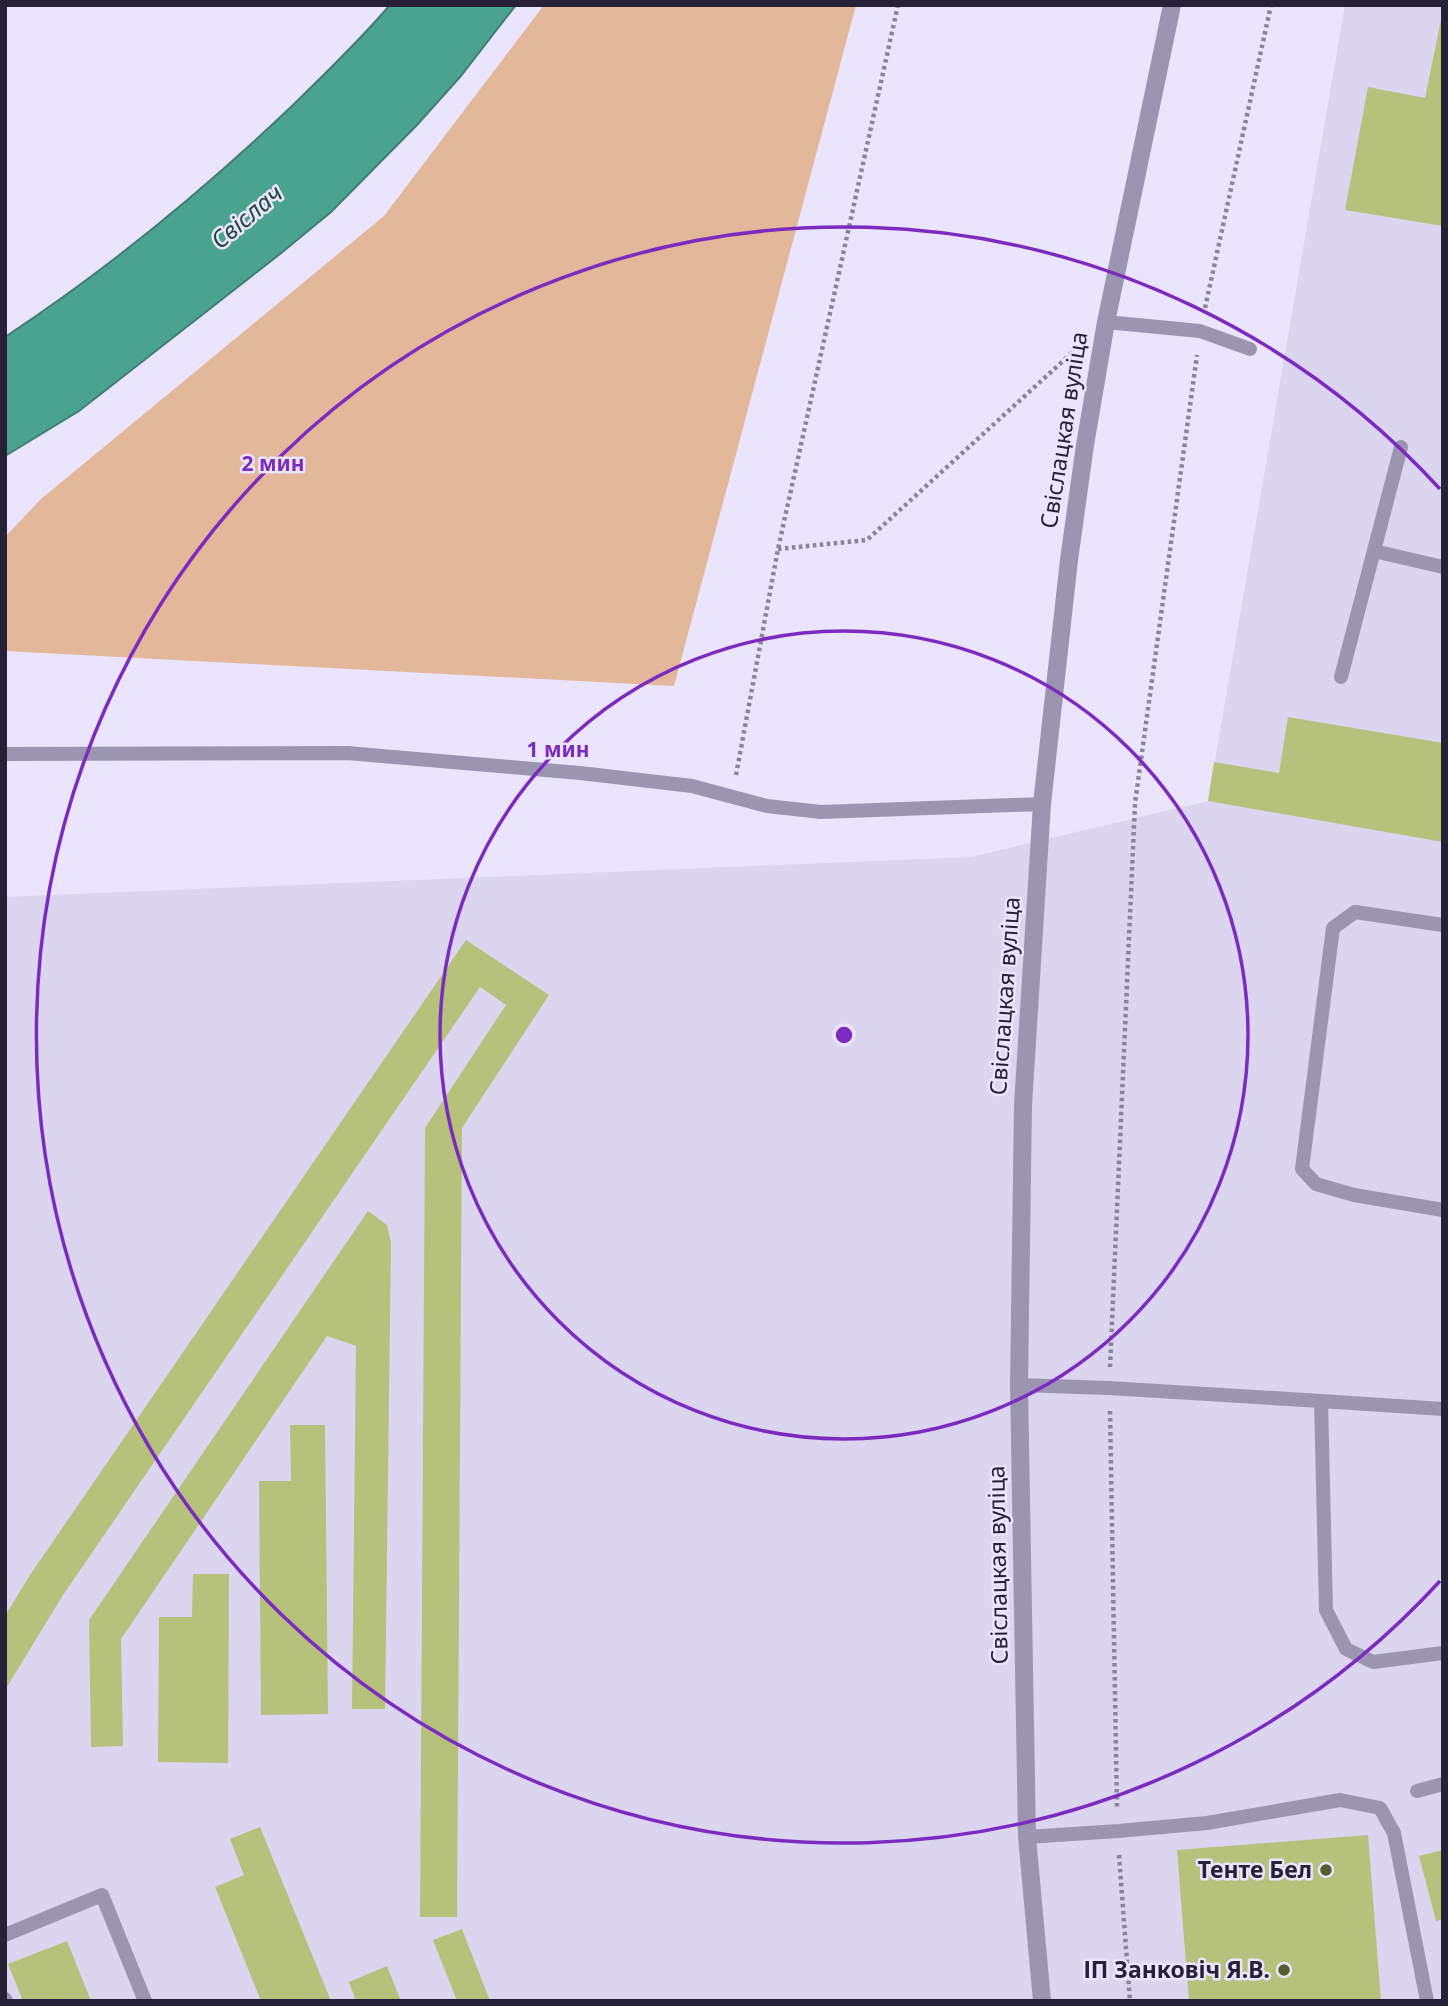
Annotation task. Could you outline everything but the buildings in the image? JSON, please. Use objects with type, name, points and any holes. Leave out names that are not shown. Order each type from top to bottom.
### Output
[{"type":"street","name":"Свіслацкая вуліца","points":[[1041,2001],[1027,1837],[1019,1385],[1023,1105],[1042,803],[1069,560],[1085,445],[1106,322],[1172,5]]},
{"type":"lane","points":[[1106,322],[1200,331],[1250,349]]},
{"type":"lane","points":[[1341,677],[1401,447]]},
{"type":"lane","points":[[1374,551],[1443,567]]},
{"type":"lane","points":[[5,754],[347,753],[580,773],[692,786],[767,806],[821,812],[1042,803]]},
{"type":"lane","points":[[1443,925],[1355,912],[1333,928],[1302,1168],[1316,1184],[1354,1195],[1443,1210]]},
{"type":"lane","points":[[1019,1385],[1443,1409]]},
{"type":"lane","points":[[1321,1401],[1326,1610],[1346,1649],[1373,1662],[1443,1653]]},
{"type":"lane","points":[[1417,1791],[1443,1784]]},
{"type":"lane","points":[[1027,1837],[1207,1823],[1340,1800],[1380,1808],[1394,1833],[1427,2001]]},
{"type":"lane","points":[[5,1935],[102,1895],[145,2001]]},
{"type":"path","points":[[732,796],[778,549],[898,5]]},
{"type":"path","points":[[1130,2001],[1118,1831],[1109,1388],[1135,803],[1200,331],[1272,5]]},
{"type":"path","points":[[778,549],[867,540],[1106,322]]},
{"type":"shaded area","points":[[544,5],[856,5],[674,686],[5,651],[5,537],[41,499],[384,216]]},
{"type":"shaded area","points":[[1345,5],[1443,5],[1443,2001],[5,2001],[5,897],[971,857],[1208,801]]},
{"type":"water","name":"Свіслач","points":[[390,5],[516,5],[460,77],[331,212],[79,411],[5,456],[5,337],[118,256],[225,168],[355,44]]},
{"type":"place","name":"Тенте Бел","points":[[1326,1870]]},
{"type":"place","name":"ІП Занковіч Я.В.","points":[[1284,1970]]}]
